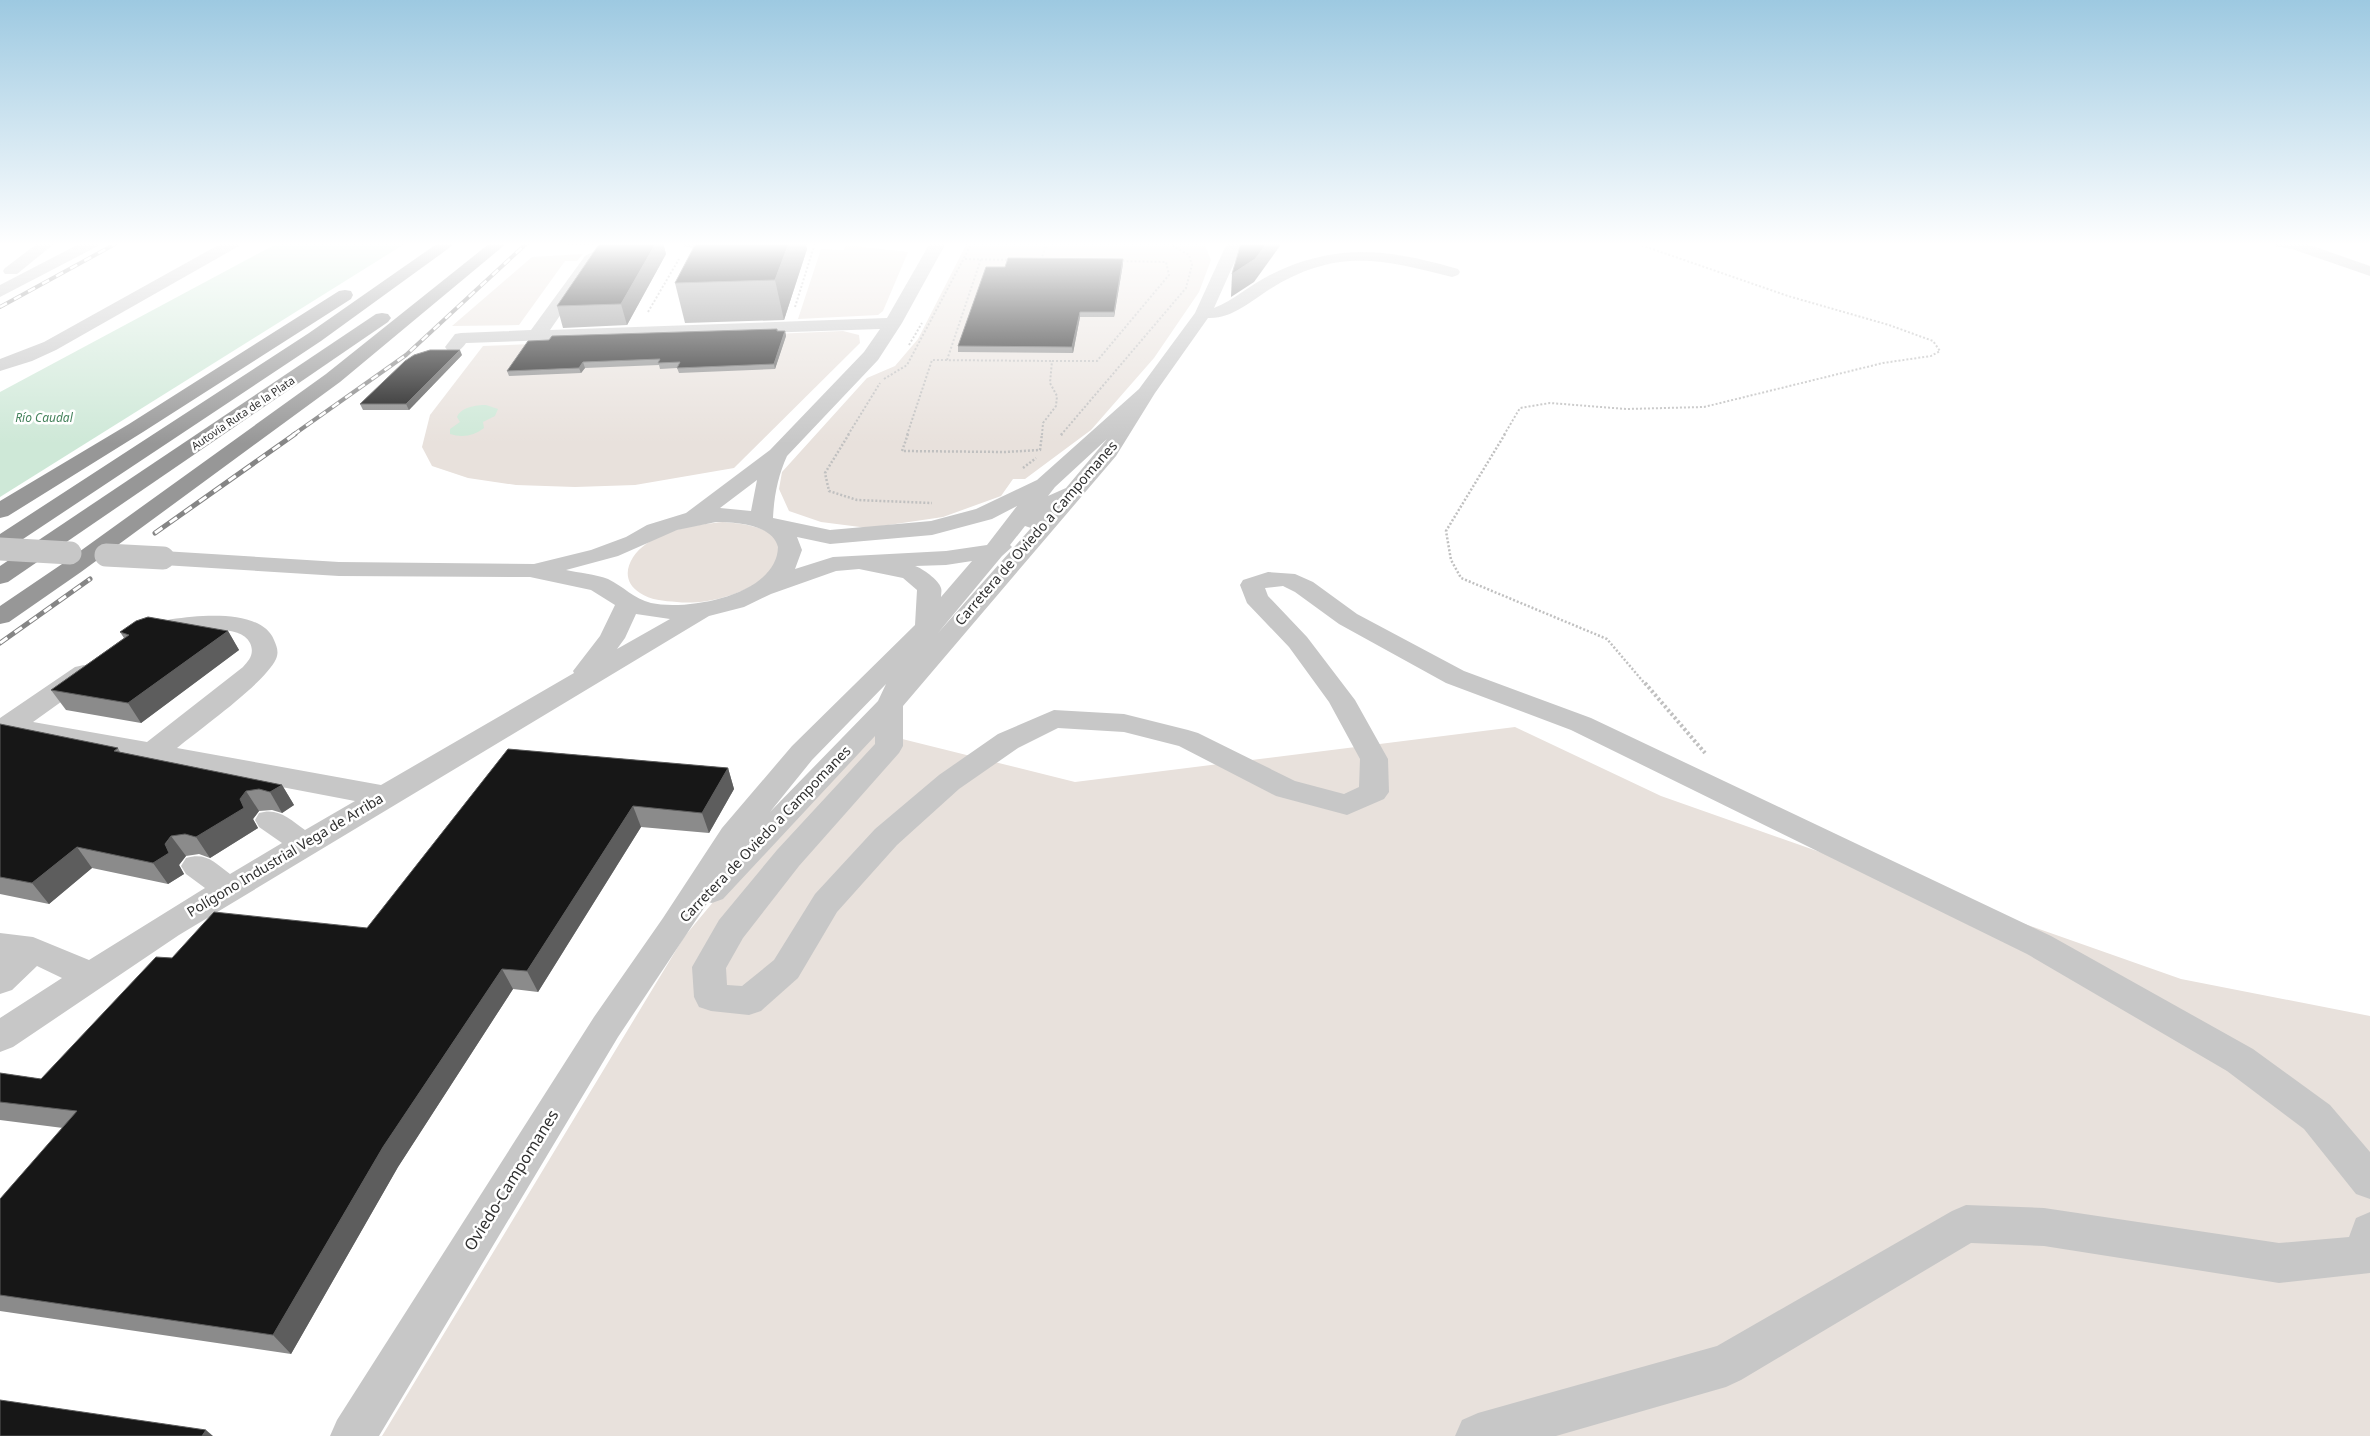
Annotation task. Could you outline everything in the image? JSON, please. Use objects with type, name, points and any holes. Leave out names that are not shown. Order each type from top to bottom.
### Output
[{"type":"highway","points":[[0,511],[153,417],[321,310]]},
{"type":"highway","name":"Autovía Ruta de la Plata","points":[[0,544],[353,310]]},
{"type":"highway","name":"Autovía Ruta de la Plata","points":[[0,577],[392,310]]},
{"type":"highway","points":[[0,616],[333,378],[418,310]]},
{"type":"street","points":[[0,365],[50,346],[114,310]]},
{"type":"street","points":[[537,335],[555,310]]},
{"type":"street","points":[[694,518],[777,454],[871,356],[900,310]]},
{"type":"street","points":[[1146,393],[1204,310]]},
{"type":"street","points":[[1203,313],[1218,313],[1223,310]]},
{"type":"street","points":[[454,347],[461,338],[893,323]]},
{"type":"street","points":[[0,356],[50,346]]},
{"type":"street","name":"Carretera de Oviedo a Campomanes","points":[[676,927],[733,836],[802,753],[928,627],[994,551],[1047,482],[1146,393]]},
{"type":"street","name":"Carretera de Oviedo a Campomanes","points":[[676,927],[746,857],[889,705],[966,614],[1109,452],[1146,393]]},
{"type":"street","points":[[766,522],[764,491],[767,477],[777,454]]},
{"type":"street","points":[[0,549],[339,569],[530,570],[583,560],[632,543],[653,531],[694,518],[731,516],[830,537],[932,528],[984,514],[1047,482]]},
{"type":"street","points":[[530,570],[599,584],[621,598],[658,611],[704,610],[736,602],[762,589],[833,564],[946,558],[994,551],[1016,538],[1042,506],[1073,493]]},
{"type":"street","points":[[762,589],[779,575],[789,561],[790,546],[784,534],[766,522]]},
{"type":"street","points":[[932,528],[966,534],[994,551]]},
{"type":"street","points":[[621,598],[609,580],[610,568],[618,555],[632,543]]},
{"type":"street","points":[[966,614],[988,577],[994,551]]},
{"type":"street","points":[[858,562],[911,572],[929,588],[928,627],[889,705],[889,746],[788,858],[731,929],[709,967],[711,997],[749,1001],[786,969],[826,903],[886,837],[949,782],[1001,746],[1054,719],[1124,723],[1188,739],[1286,789],[1347,804],[1374,792],[1374,759],[1341,700],[1298,642],[1256,598],[1252,585],[1268,579],[1287,579],[1304,587],[1348,618],[1455,676],[1581,724],[2039,945],[2240,1060],[2317,1117],[2370,1181]]},
{"type":"street","name":"Polígono Industrial Vega de Arriba","points":[[576,683],[612,638],[621,598]]},
{"type":"street","name":"Polígono Industrial Vega de Arriba","points":[[0,1037],[167,926],[576,683],[704,610]]},
{"type":"street","points":[[152,753],[252,673],[263,660],[265,650],[262,641],[256,634],[234,625],[193,622],[158,627],[139,634],[8,726],[152,753],[385,796]]},
{"type":"street","points":[[270,820],[304,844]]},
{"type":"street","points":[[197,866],[228,890]]},
{"type":"street","name":"Oviedo-Campomanes","points":[[353,1436],[606,1027],[676,927]]},
{"type":"street","points":[[0,946],[33,950],[91,976]]},
{"type":"street","points":[[0,980],[33,950]]},
{"type":"street","points":[[1478,1436],[1726,1365],[1966,1224],[2044,1227],[2279,1263],[2367,1255],[2370,1231]]},
{"type":"path","points":[[637,332],[650,310]]},
{"type":"path","points":[[790,326],[795,310]]},
{"type":"path","points":[[933,503],[857,500],[829,491],[824,473],[882,380],[907,365],[937,310]]},
{"type":"path","points":[[947,360],[964,310]]},
{"type":"path","points":[[1052,360],[1050,383],[1057,396],[1056,406],[1043,423],[1040,450],[1005,452],[902,450],[932,360],[1052,360],[1097,361],[1140,310]]},
{"type":"path","points":[[1056,442],[1167,310]]},
{"type":"path","points":[[1710,760],[1607,639],[1461,578],[1451,560],[1446,531],[1520,408],[1550,403],[1626,409],[1704,407],[1883,363],[1930,356],[1940,351],[1933,341],[1889,325],[1837,310]]},
{"type":"path","points":[[1019,471],[1041,453]]},
{"type":"shaded area","points":[[471,310],[530,310],[519,325],[452,326]]},
{"type":"shaded area","points":[[801,310],[883,310],[878,315],[798,319]]},
{"type":"shaded area","points":[[933,310],[1187,310],[1154,358],[1091,430],[1025,479],[1013,479],[1001,496],[943,517],[868,528],[821,522],[789,511],[779,489],[782,472],[867,378],[895,366],[918,339]]},
{"type":"shaded area","points":[[843,331],[859,335],[860,343],[734,468],[635,485],[575,487],[516,485],[468,478],[432,466],[422,447],[430,415],[483,346]]},
{"type":"shaded area","points":[[722,522],[749,525],[768,532],[775,537],[779,544],[777,559],[771,571],[757,583],[724,597],[688,603],[657,600],[640,593],[633,587],[629,581],[628,568],[635,555],[646,544],[673,531]]},
{"type":"shaded area","points":[[1515,727],[1661,796],[2181,979],[2370,1016],[2370,1436],[382,1436],[684,937],[858,728],[1075,782]]},
{"type":"water","name":"Río Caudal","points":[[153,310],[299,310],[0,497],[0,392]]},
{"type":"water","points":[[486,405],[498,409],[495,416],[483,422],[484,428],[468,436],[450,434],[450,429],[460,422],[457,417],[462,411],[473,406]]},
{"type":"building","points":[[971,310],[1114,310],[1114,312],[1080,312],[1072,347],[958,346]]},
{"type":"building","points":[[777,329],[777,331],[785,331],[774,364],[677,368],[680,362],[658,363],[660,359],[583,362],[579,368],[507,371],[528,341],[549,340],[552,336]]},
{"type":"building","points":[[430,350],[460,350],[406,404],[360,404],[405,361],[414,355]]},
{"type":"building","points":[[148,617],[228,631],[128,703],[51,690],[129,635],[120,632],[136,621]]},
{"type":"building","points":[[0,724],[118,748],[114,751],[282,785],[270,792],[259,789],[246,791],[240,799],[244,808],[196,837],[185,834],[171,836],[165,844],[169,853],[153,863],[77,847],[32,883],[0,877]]},
{"type":"building","points":[[508,749],[728,768],[702,813],[633,806],[527,971],[502,969],[383,1147],[273,1335],[0,1295],[0,1199],[77,1111],[0,1102],[0,1073],[41,1079],[156,957],[172,958],[214,912],[367,928]]},
{"type":"building","points":[[0,1400],[206,1430],[202,1436],[0,1436]]},
{"type":"railway","points":[[293,435],[406,355],[455,310]]},
{"type":"railway","points":[[155,533],[295,434]]},
{"type":"railway","points":[[0,643],[90,579]]}]
